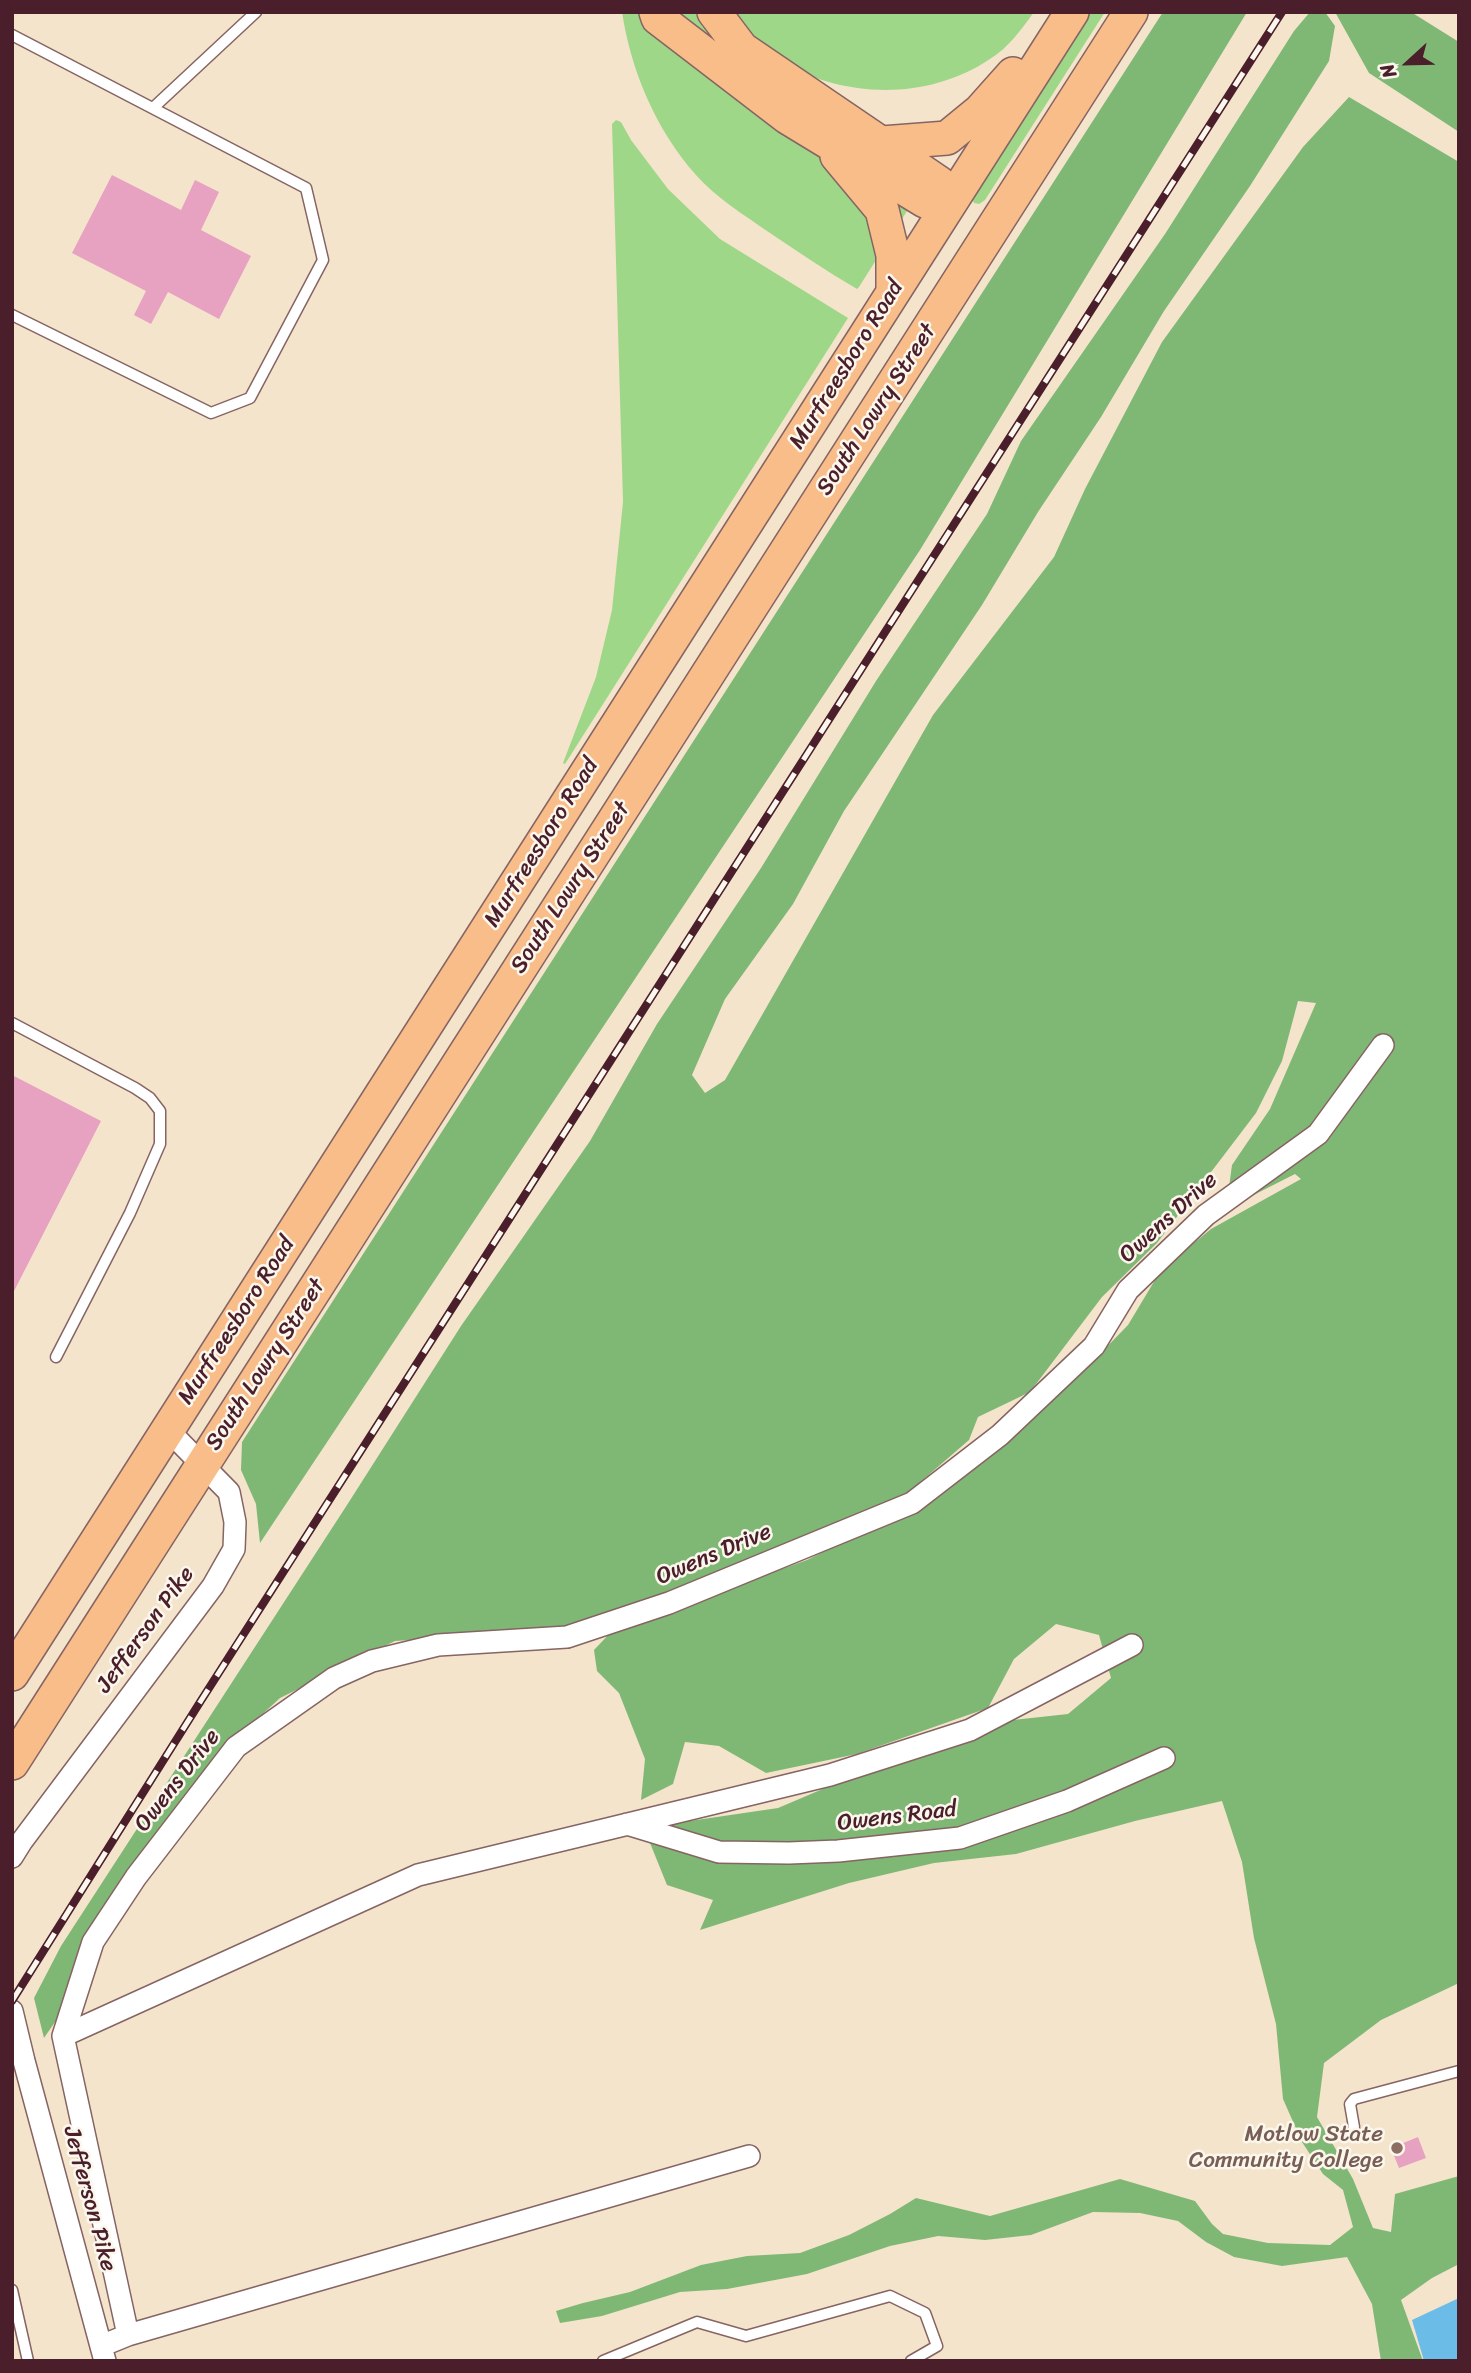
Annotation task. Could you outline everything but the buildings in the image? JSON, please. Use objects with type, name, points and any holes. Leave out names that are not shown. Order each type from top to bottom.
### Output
[{"type":"main road","points":[[656,12],[658,18],[787,117],[925,201],[945,197]]},
{"type":"main road","points":[[714,12],[742,49],[939,183],[945,197],[992,230]]},
{"type":"main road","points":[[882,143],[947,138],[980,111],[1013,74],[1058,12]]},
{"type":"main road","name":"Murfreesboro Road","points":[[12,1674],[893,292],[945,197],[1072,12]]},
{"type":"main road","name":"South Lowry Street","points":[[12,1763],[1131,12]]},
{"type":"main road","points":[[822,138],[881,210],[893,255],[893,292]]},
{"type":"street","name":"Owens Drive","points":[[128,2335],[63,2036],[93,1942],[136,1877],[236,1747],[334,1678],[372,1661],[438,1645],[567,1637],[669,1603],[912,1503],[1000,1435],[1094,1346],[1128,1290],[1206,1215],[1318,1134],[1383,1045]]},
{"type":"street","name":"Jefferson Pike","points":[[12,1857],[213,1586],[234,1549],[235,1522],[229,1492],[168,1430]]},
{"type":"street","points":[[63,2036],[418,1875],[830,1775],[970,1730],[1132,1644]]},
{"type":"street","name":"Owens Road","points":[[625,1824],[719,1852],[814,1852],[960,1838],[1067,1801],[1164,1758]]},
{"type":"street","name":"Jefferson Pike","points":[[12,2011],[103,2354]]},
{"type":"street","points":[[103,2354],[128,2335],[750,2156]]},
{"type":"lane","points":[[153,108],[256,12]]},
{"type":"lane","points":[[12,35],[306,188],[323,260],[250,398],[211,414],[12,315]]},
{"type":"lane","points":[[12,1023],[135,1088],[150,1098],[159,1111],[160,1144],[130,1213],[56,1357]]},
{"type":"lane","points":[[1354,2127],[1350,2104],[1354,2099],[1459,2071]]},
{"type":"lane","points":[[12,2291],[28,2361]]},
{"type":"lane","points":[[603,2361],[697,2322],[746,2336],[890,2296],[925,2313],[937,2346],[911,2361]]},
{"type":"green space","points":[[622,12],[695,12],[702,26],[732,60],[921,189],[857,289],[739,212],[696,175],[669,139],[647,99],[632,56]]},
{"type":"green space","points":[[726,12],[1034,12],[1003,49],[964,73],[909,89],[881,90],[825,81],[798,71],[766,53]]},
{"type":"green space","points":[[1085,12],[1105,12],[985,200],[979,204],[974,203],[970,194]]},
{"type":"green space","points":[[1163,12],[1247,12],[920,550],[260,1543],[256,1504],[241,1470],[242,1442]]},
{"type":"green space","points":[[1310,12],[1325,12],[1335,26],[1329,61],[1250,186],[1164,311],[1101,417],[1038,512],[982,605],[844,811],[793,904],[725,999],[692,1075],[705,1093],[725,1080],[933,715],[1054,557],[1085,489],[1162,342],[1303,147],[1349,97],[1459,162],[1459,1983],[1381,2020],[1324,2063],[1317,2117],[1353,2179],[1373,2228],[1391,2232],[1395,2194],[1459,2176],[1459,2264],[1432,2278],[1401,2300],[1423,2361],[1381,2361],[1372,2304],[1347,2257],[1282,2266],[1234,2257],[1206,2242],[1178,2221],[1140,2213],[1093,2212],[1031,2235],[985,2240],[938,2236],[890,2246],[807,2274],[727,2289],[680,2292],[602,2316],[560,2323],[556,2311],[630,2292],[701,2265],[747,2256],[800,2253],[849,2235],[916,2198],[990,2216],[1120,2179],[1195,2201],[1223,2234],[1268,2243],[1330,2245],[1353,2227],[1343,2190],[1323,2174],[1302,2142],[1283,2099],[1276,2024],[1254,1938],[1242,1862],[1222,1801],[1135,1821],[1016,1854],[934,1863],[849,1883],[700,1930],[713,1900],[667,1885],[650,1843],[676,1823],[778,1808],[858,1774],[1013,1720],[1068,1714],[1111,1678],[1099,1635],[1056,1624],[1014,1659],[988,1708],[857,1754],[766,1773],[719,1746],[685,1742],[673,1784],[641,1800],[645,1759],[619,1693],[597,1671],[594,1650],[613,1630],[807,1560],[917,1505],[1094,1360],[1128,1325],[1161,1270],[1211,1229],[1301,1179],[1295,1174],[1226,1209],[1232,1165],[1270,1109],[1316,1003],[1298,1001],[1282,1061],[1256,1113],[1157,1243],[1102,1297],[1030,1392],[978,1417],[969,1440],[903,1497],[642,1604],[554,1631],[395,1641],[280,1698],[230,1744],[130,1880],[68,2003],[44,2038],[34,1998],[61,1946],[461,1326],[590,1141],[657,1024],[761,868],[876,681],[987,514],[1021,441],[1165,234],[1294,31]]},
{"type":"green space","points":[[1335,12],[1411,12],[1459,42],[1459,132],[1369,73]]},
{"type":"green space","points":[[616,120],[621,122],[631,140],[668,189],[720,239],[848,318],[565,764],[563,763],[596,677],[612,610],[623,502],[612,124]]},
{"type":"water","points":[[1459,2298],[1459,2361],[1424,2361],[1412,2320]]},
{"type":"railway","points":[[12,2001],[202,1699],[1282,12]]},
{"type":"place","name":"Motlow State Community College","points":[[1397,2148]]}]
